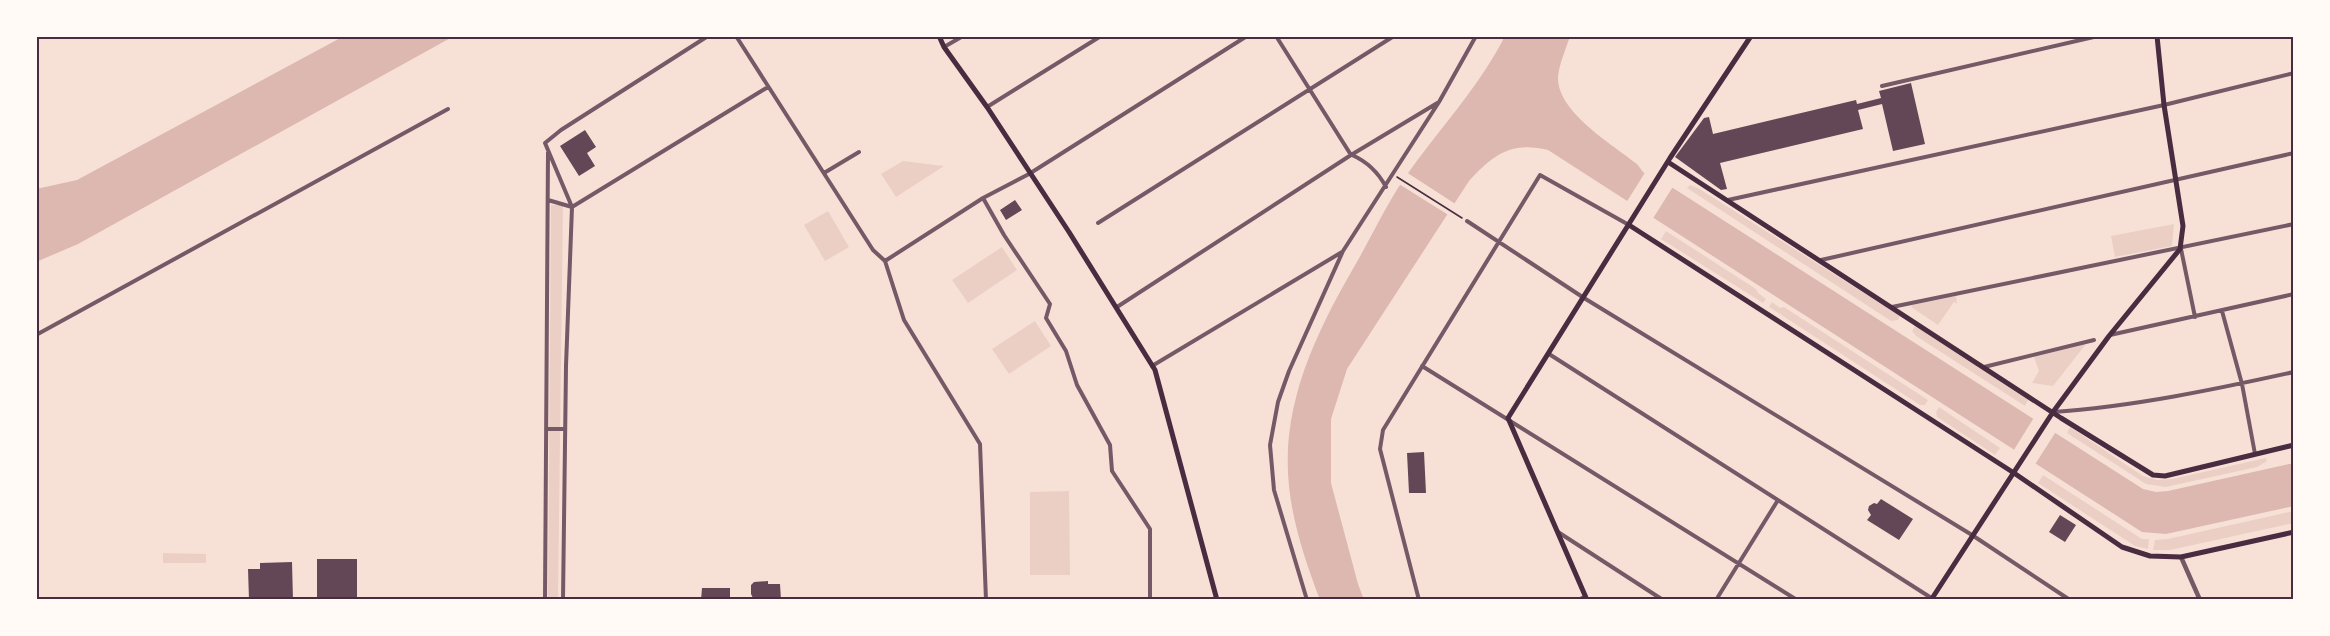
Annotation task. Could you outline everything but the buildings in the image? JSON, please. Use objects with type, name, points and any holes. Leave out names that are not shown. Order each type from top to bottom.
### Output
[{"type":"main road","points":[[939,36],[944,47],[1070,232],[1152,366],[1217,600]]},
{"type":"main road","points":[[1586,598],[1508,418],[1668,162],[1751,36]]},
{"type":"main road","points":[[1932,600],[2053,412],[2109,336],[2180,249],[2183,226],[2164,105],[2157,36]]},
{"type":"main road","points":[[1668,162],[2153,475],[2165,476],[2294,445]]},
{"type":"main road","points":[[1629,225],[2014,473],[2122,547],[2150,556],[2181,557],[2294,532]]},
{"type":"street","points":[[563,600],[565,429],[572,207],[545,143],[561,130],[708,36]]},
{"type":"street","points":[[736,36],[873,250],[885,261],[904,320],[980,444],[986,600]]},
{"type":"street","points":[[944,47],[963,36]]},
{"type":"street","points":[[987,107],[1101,36]]},
{"type":"street","points":[[885,261],[983,198],[1029,174],[1247,36]]},
{"type":"street","points":[[1276,36],[1351,155],[1365,161],[1379,175],[1386,187]]},
{"type":"street","points":[[1098,224],[1395,36]]},
{"type":"street","points":[[1307,600],[1274,490],[1270,445],[1278,402],[1289,371],[1343,251],[1394,175],[1476,36]]},
{"type":"street","points":[[1882,86],[2098,36]]},
{"type":"street","points":[[1728,200],[2164,105],[2294,74]]},
{"type":"street","points":[[548,200],[572,207],[768,87]]},
{"type":"street","points":[[1117,308],[1351,155],[1439,102]]},
{"type":"street","points":[[36,335],[448,109]]},
{"type":"street","points":[[545,600],[548,152]]},
{"type":"street","points":[[824,173],[859,153]]},
{"type":"street","points":[[1820,261],[2294,153]]},
{"type":"street","points":[[1419,600],[1380,449],[1383,430],[1540,175],[1629,225]]},
{"type":"street","points":[[983,198],[1004,235],[1050,304],[1046,318],[1066,351],[1077,385],[1110,445],[1112,471],[1150,529],[1150,600]]},
{"type":"street","points":[[1467,221],[1584,298],[1972,535],[2070,600]]},
{"type":"street","points":[[1892,307],[2294,224]]},
{"type":"street","points":[[2180,249],[2195,317]]},
{"type":"street","points":[[1152,366],[1343,251]]},
{"type":"street","points":[[2109,336],[2294,294]]},
{"type":"street","points":[[2222,311],[2242,384],[2255,455]]},
{"type":"street","points":[[1984,368],[2094,340]]},
{"type":"street","points":[[1549,354],[1932,600]]},
{"type":"street","points":[[1422,366],[1797,600]]},
{"type":"street","points":[[2053,412],[2084,410],[2242,384],[2294,372]]},
{"type":"street","points":[[546,429],[565,429]]},
{"type":"street","points":[[1716,600],[1778,500]]},
{"type":"street","points":[[1556,531],[1663,600]]},
{"type":"street","points":[[2181,557],[2200,600]]},
{"type":"street","points":[[1577,600],[1586,598]]},
{"type":"path","points":[[1394,175],[1467,221]]},
{"type":"shaded area","points":[[344,36],[454,36],[78,244],[36,262],[36,189],[77,180]]},
{"type":"shaded area","points":[[1505,36],[1570,36],[1558,77],[1560,90],[1566,103],[1588,126],[1637,164],[1664,189],[1673,188],[2143,489],[2156,492],[2168,491],[2294,463],[2294,506],[2166,534],[2142,532],[1548,150],[1523,147],[1495,157],[1469,181],[1347,369],[1331,419],[1331,483],[1364,600],[1320,600],[1301,544],[1289,486],[1290,425],[1305,368],[1329,313],[1396,191],[1473,88]]},
{"type":"shaded area","points":[[903,161],[944,166],[896,197],[881,174]]},
{"type":"shaded area","points":[[1690,185],[1900,316],[1898,320],[1891,321],[1687,188]]},
{"type":"shaded area","points":[[551,205],[563,205],[558,600],[548,600]]},
{"type":"shaded area","points":[[828,211],[849,247],[825,261],[804,225]]},
{"type":"shaded area","points":[[2174,224],[2172,246],[2115,257],[2111,236]]},
{"type":"shaded area","points":[[1666,231],[1756,289],[1766,299],[1763,303],[1661,239]]},
{"type":"shaded area","points":[[1002,247],[1017,270],[968,303],[952,280]]},
{"type":"shaded area","points":[[1956,296],[1957,304],[1954,302],[1938,325],[1911,307],[1912,305]]},
{"type":"shaded area","points":[[1772,302],[1780,308],[1784,307],[1928,400],[1925,405],[1920,405],[1769,307]]},
{"type":"shaded area","points":[[1035,321],[1051,346],[1009,374],[992,349]]},
{"type":"shaded area","points":[[1915,326],[2028,400],[2025,406],[1916,336],[1912,331]]},
{"type":"shaded area","points":[[2086,344],[2053,386],[2032,383],[2039,371],[2034,357]]},
{"type":"shaded area","points":[[1939,407],[2000,448],[1995,455],[1937,417],[1936,412]]},
{"type":"shaded area","points":[[2070,427],[2143,476],[2157,480],[2172,479],[2266,458],[2267,461],[2257,467],[2166,487],[2146,484],[2067,433]]},
{"type":"shaded area","points":[[2043,475],[2142,539],[2149,539],[2148,549],[2135,546],[2038,483]]},
{"type":"shaded area","points":[[1069,491],[1070,575],[1030,575],[1030,492]]},
{"type":"shaded area","points":[[2294,511],[2294,523],[2170,550],[2153,550],[2155,540]]},
{"type":"shaded area","points":[[163,553],[206,554],[206,563],[163,563]]},
{"type":"pier","points":[[1646,171],[1665,186],[1674,185],[1652,220],[1626,203]]},
{"type":"pier","points":[[1406,172],[1457,205],[1450,216],[1399,184]]},
{"type":"pier","points":[[2035,416],[2057,430],[2034,466],[2012,453]]}]
